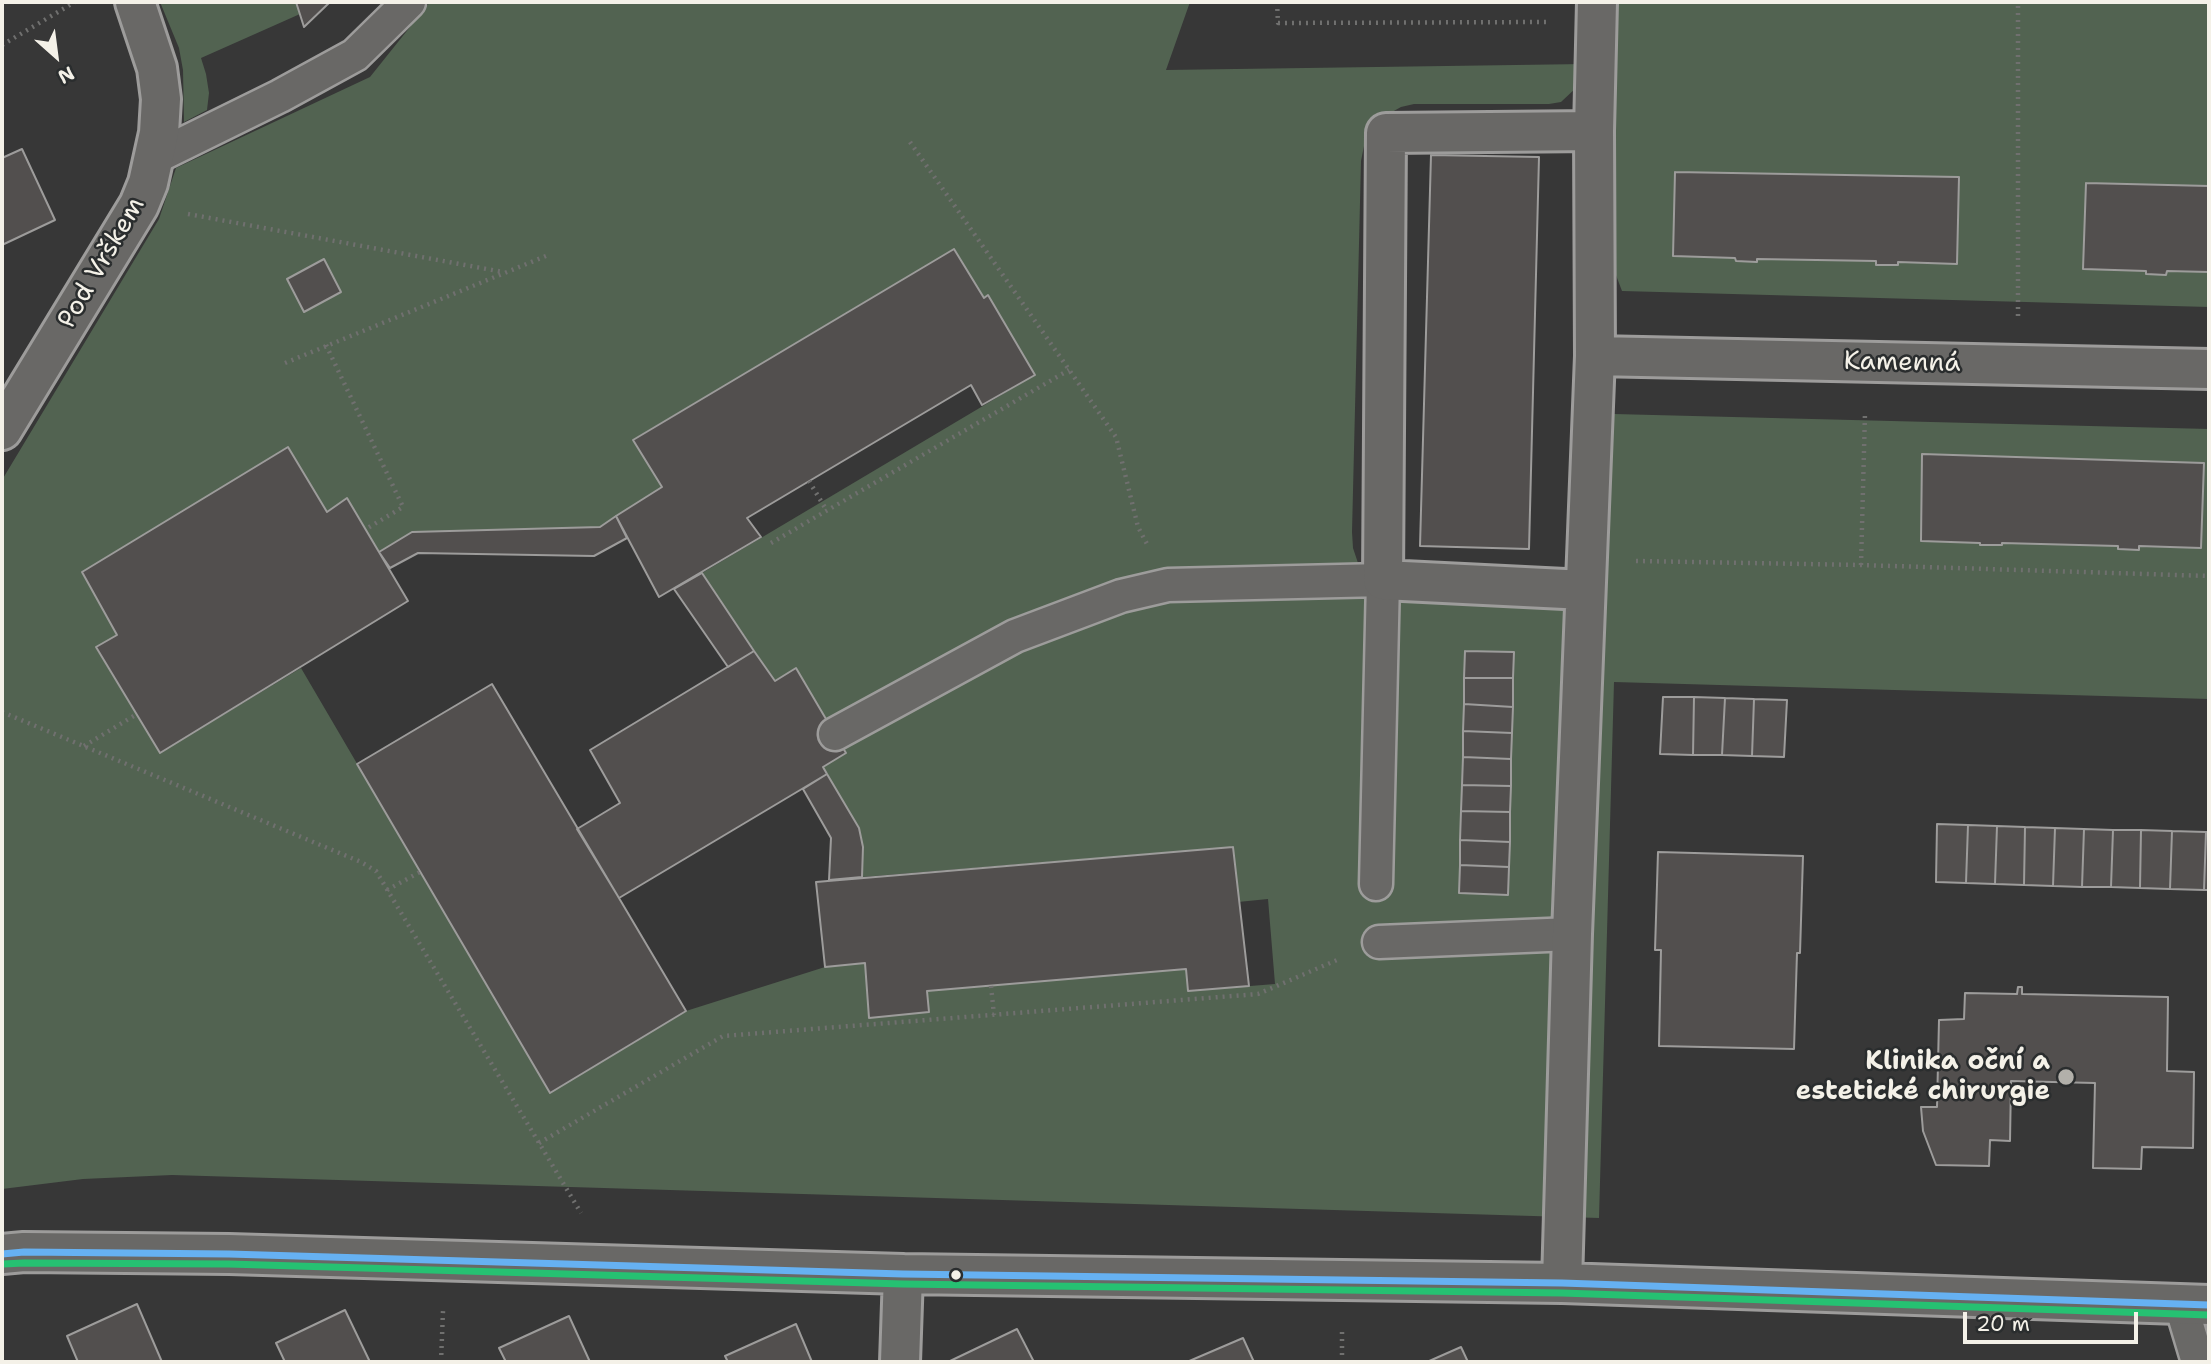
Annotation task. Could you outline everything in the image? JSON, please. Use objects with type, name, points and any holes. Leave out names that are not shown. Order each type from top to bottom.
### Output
[{"type":"street","name":"Pod Vrškem","points":[[2,430],[139,205],[148,183],[159,133],[161,99],[149,37],[135,2]]},
{"type":"street","points":[[1562,1283],[1572,934],[1595,356],[1594,131],[1597,12]]},
{"type":"street","points":[[1585,590],[1383,580],[1386,133],[1594,131]]},
{"type":"street","name":"Kamenná","points":[[1595,356],[2209,369]]},
{"type":"street","points":[[2,1254],[229,1254],[903,1274],[1562,1283],[2195,1305]]},
{"type":"street","points":[[900,1362],[903,1274]]},
{"type":"lane","points":[[154,158],[280,96],[355,55],[409,2]]},
{"type":"lane","points":[[835,734],[1015,636],[1121,596],[1168,585],[1383,580],[1376,884]]},
{"type":"lane","points":[[1379,942],[1572,934]]},
{"type":"lane","points":[[2195,1305],[2198,1362]]},
{"type":"path","points":[[2,45],[75,2]]},
{"type":"path","points":[[1277,2],[1278,23],[1597,12]]},
{"type":"path","points":[[2018,2],[2018,366]]},
{"type":"path","points":[[910,142],[1116,437],[1138,527],[1168,585]]},
{"type":"path","points":[[139,205],[503,272]]},
{"type":"path","points":[[285,363],[546,256]]},
{"type":"path","points":[[326,345],[403,507],[366,529]]},
{"type":"path","points":[[1861,565],[1866,363]]},
{"type":"path","points":[[771,543],[1069,370]]},
{"type":"path","points":[[809,481],[827,511]]},
{"type":"path","points":[[1585,590],[1616,561],[1861,565],[2209,576]]},
{"type":"path","points":[[2,712],[361,862],[376,872],[584,1218]]},
{"type":"path","points":[[84,746],[137,714]]},
{"type":"path","points":[[387,890],[420,872]]},
{"type":"path","points":[[539,1143],[723,1036],[1258,994],[1379,942]]},
{"type":"path","points":[[991,986],[994,1015]]},
{"type":"path","points":[[440,1362],[444,1307]]},
{"type":"path","points":[[1342,1328],[1342,1362]]},
{"type":"green space","points":[[160,2],[296,2],[300,14],[201,58],[209,93],[207,110],[184,122],[183,70],[179,48]]},
{"type":"green space","points":[[430,2],[1190,2],[1166,70],[1585,64],[1578,86],[1561,102],[1414,104],[1401,107],[1381,118],[1365,141],[1361,161],[1352,532],[1353,548],[1359,566],[1571,586],[1606,432],[1614,414],[2209,429],[2209,699],[1614,682],[1599,1218],[172,1175],[83,1179],[2,1189],[2,480],[159,219],[176,168],[370,77]],"holes":[[[954,249],[984,298],[988,296],[1035,375],[702,573],[775,681],[796,669],[846,752],[823,767],[859,828],[863,847],[862,877],[1233,847],[1238,902],[1268,899],[1275,984],[1188,991],[1186,969],[927,991],[928,1012],[869,1018],[865,963],[825,967],[686,1011],[550,1093],[301,668],[160,753],[96,648],[117,635],[82,572],[288,447],[327,512],[347,498],[379,552],[412,532],[600,527],[662,487],[634,439]]]},
{"type":"green space","points":[[1614,2],[2209,2],[2209,307],[1622,291],[1611,262]]},
{"type":"building","points":[[296,2],[330,2],[304,27]]},
{"type":"building","points":[[22,149],[55,220],[2,245],[2,158]]},
{"type":"building","points":[[1431,155],[1539,157],[1529,549],[1420,546]]},
{"type":"building","points":[[1675,172],[1959,177],[1957,264],[1898,262],[1898,265],[1876,265],[1876,261],[1757,259],[1757,262],[1736,261],[1735,258],[1673,256]]},
{"type":"building","points":[[2086,183],[2209,186],[2209,272],[2167,271],[2166,275],[2146,274],[2146,271],[2083,269]]},
{"type":"building","points":[[954,249],[984,298],[988,295],[1035,375],[982,405],[971,385],[747,518],[761,537],[659,597],[616,516],[662,487],[633,440]]},
{"type":"building","points":[[324,259],[341,292],[304,312],[287,279]]},
{"type":"building","points":[[288,447],[327,512],[347,498],[408,601],[160,753],[96,647],[117,635],[82,572]]},
{"type":"building","points":[[1922,454],[2204,463],[2201,548],[2139,546],[2139,550],[2118,549],[2118,546],[2002,543],[1980,545],[1921,541]]},
{"type":"building","points":[[616,516],[627,538],[594,556],[418,553],[390,568],[379,552],[412,532],[600,527]]},
{"type":"building","points":[[702,573],[754,651],[728,667],[674,589]]},
{"type":"building","points":[[754,651],[775,681],[796,668],[846,753],[823,767],[827,774],[619,898],[577,829],[620,803],[590,750]]},
{"type":"building","points":[[1465,651],[1514,652],[1513,678],[1464,678]]},
{"type":"building","points":[[1464,678],[1513,678],[1513,707],[1464,704]]},
{"type":"building","points":[[492,684],[686,1011],[550,1093],[357,764]]},
{"type":"building","points":[[1663,697],[1694,697],[1693,755],[1660,754]]},
{"type":"building","points":[[1694,697],[1725,698],[1722,755],[1693,755]]},
{"type":"building","points":[[1725,698],[1754,699],[1752,756],[1722,755]]},
{"type":"building","points":[[1754,699],[1787,700],[1784,757],[1752,756]]},
{"type":"building","points":[[1464,704],[1513,707],[1512,733],[1463,731]]},
{"type":"building","points":[[1463,731],[1512,733],[1511,759],[1463,757]]},
{"type":"building","points":[[1463,757],[1511,759],[1511,786],[1462,785]]},
{"type":"building","points":[[827,774],[859,828],[863,847],[862,877],[829,880],[831,838],[803,789]]},
{"type":"building","points":[[1462,785],[1511,786],[1510,812],[1461,811]]},
{"type":"building","points":[[1461,811],[1510,812],[1510,842],[1460,840]]},
{"type":"building","points":[[1937,824],[1968,825],[1966,883],[1936,882]]},
{"type":"building","points":[[1968,825],[1997,826],[1995,884],[1966,883]]},
{"type":"building","points":[[1997,826],[2025,827],[2024,885],[1995,884]]},
{"type":"building","points":[[2025,827],[2055,828],[2053,886],[2024,885]]},
{"type":"building","points":[[2055,828],[2084,829],[2082,887],[2053,886]]},
{"type":"building","points":[[2084,829],[2113,830],[2111,887],[2082,887]]},
{"type":"building","points":[[2113,830],[2141,830],[2140,888],[2111,887]]},
{"type":"building","points":[[2141,830],[2172,831],[2170,889],[2140,888]]},
{"type":"building","points":[[2172,831],[2206,832],[2204,890],[2170,889]]},
{"type":"building","points":[[2206,832],[2209,832],[2209,890],[2204,890]]},
{"type":"building","points":[[1460,840],[1510,842],[1509,867],[1460,865]]},
{"type":"building","points":[[1233,847],[1249,986],[1188,991],[1186,969],[927,991],[929,1012],[869,1018],[865,963],[825,967],[816,882]]},
{"type":"building","points":[[1658,852],[1803,856],[1794,1049],[1659,1046],[1661,950],[1655,950]]},
{"type":"building","points":[[1460,865],[1509,867],[1508,895],[1459,893]]},
{"type":"building","name":"Klinika oční a estetické chirurgie","points":[[2018,987],[2022,987],[2022,994],[2168,997],[2167,1071],[2194,1072],[2193,1148],[2142,1147],[2141,1169],[2093,1168],[2095,1083],[2011,1081],[2010,1141],[1990,1140],[1989,1166],[1936,1165],[1923,1131],[1921,1107],[1937,1107],[1939,1020],[1964,1019],[1965,993],[2017,994]]},
{"type":"building","points":[[137,1304],[162,1362],[78,1362],[67,1336]]},
{"type":"building","points":[[345,1310],[370,1362],[285,1362],[276,1343]]},
{"type":"building","points":[[569,1316],[590,1362],[506,1362],[499,1348]]},
{"type":"building","points":[[796,1324],[812,1362],[728,1362],[725,1356]]},
{"type":"building","points":[[1017,1329],[1034,1362],[948,1362]]},
{"type":"building","points":[[1243,1338],[1254,1362],[1187,1362]]},
{"type":"building","points":[[1461,1347],[1468,1362],[1427,1362]]},
{"type":"transit line","points":[[2,1254],[229,1254],[903,1274],[1562,1283],[2209,1305]]},
{"type":"transit line","points":[[3,1264],[229,1264],[903,1284],[1562,1293],[2209,1315]]},
{"type":"place","name":"Klinika oční a estetické chirurgie","points":[[2066,1077]]}]
